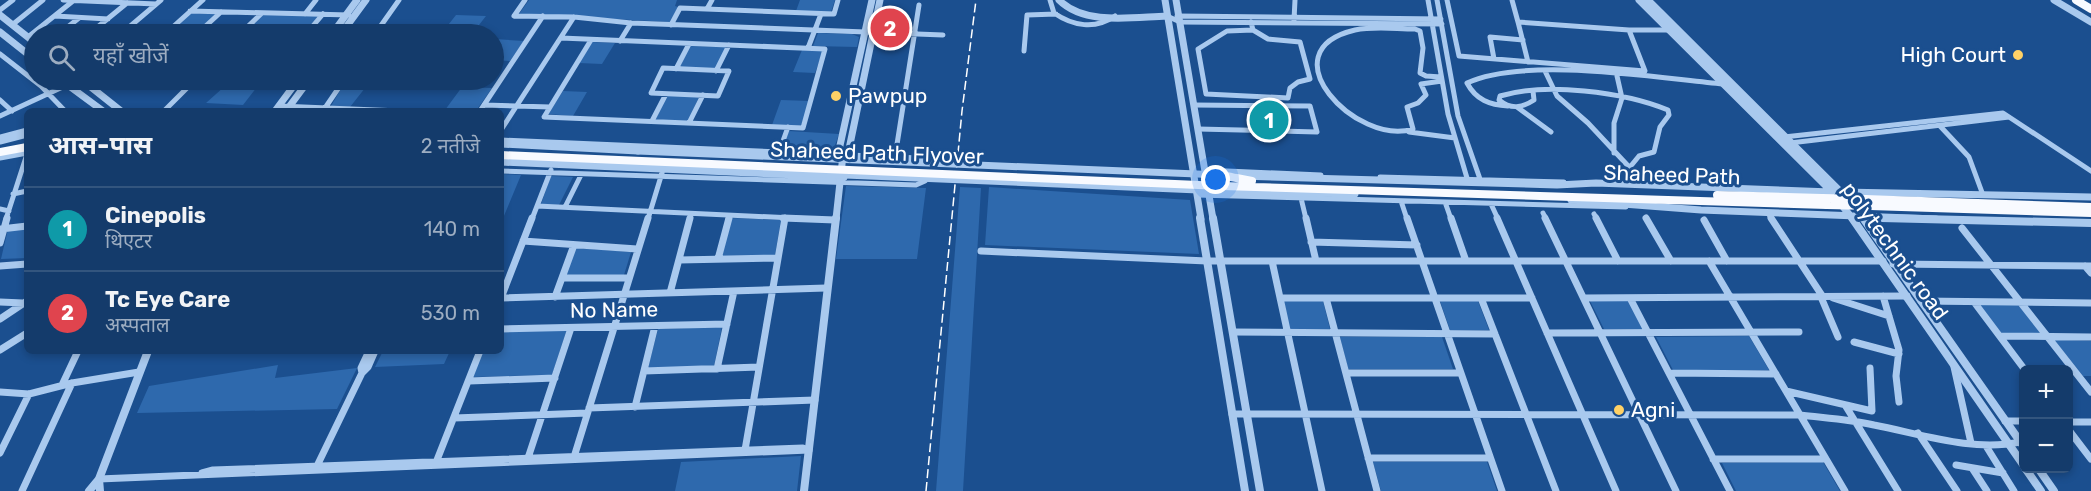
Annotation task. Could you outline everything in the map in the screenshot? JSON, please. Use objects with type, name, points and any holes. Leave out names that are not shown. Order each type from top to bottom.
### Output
[{"type":"highway","points":[[2079,0],[2091,4]]},
{"type":"highway","points":[[2079,0],[2091,10]]},
{"type":"highway","points":[[0,147],[24,149]]},
{"type":"highway","points":[[2,156],[24,150]]},
{"type":"highway","name":"Shaheed Path Flyover","points":[[504,150],[1222,183]]},
{"type":"highway","name":"Shaheed Path Flyover","points":[[504,155],[1222,183]]},
{"type":"highway","points":[[1222,183],[1252,184]]},
{"type":"highway","points":[[1222,183],[1252,184]]},
{"type":"highway","name":"Shaheed Path","points":[[1252,184],[1538,187],[1825,201]]},
{"type":"highway","name":"Shaheed Path","points":[[1252,184],[1506,196],[2091,207]]},
{"type":"highway","name":"Shaheed Path","points":[[1867,202],[2091,213]]},
{"type":"street","points":[[0,10],[13,0]]},
{"type":"street","points":[[12,25],[43,0]]},
{"type":"street","points":[[63,0],[159,2]]},
{"type":"street","points":[[44,24],[74,0]]},
{"type":"street","points":[[176,24],[203,0]]},
{"type":"street","points":[[305,14],[316,0]]},
{"type":"street","points":[[339,24],[357,0]]},
{"type":"street","points":[[348,24],[366,0]]},
{"type":"street","points":[[382,24],[399,0]]},
{"type":"street","points":[[525,0],[514,16],[574,17],[671,25],[943,34]]},
{"type":"street","points":[[707,9],[712,0]]},
{"type":"street","points":[[671,25],[680,8],[834,14],[838,0]]},
{"type":"street","points":[[843,155],[839,150],[872,0]]},
{"type":"street","points":[[804,491],[843,155],[849,149],[880,0]]},
{"type":"street","points":[[1050,0],[1051,7],[1056,14],[1069,22],[1090,25],[1108,22],[1115,16]]},
{"type":"street","points":[[1059,0],[1065,9],[1075,13],[1167,16],[1179,19],[1228,22],[1294,20]]},
{"type":"street","points":[[1165,0],[1245,491]]},
{"type":"street","points":[[1176,0],[1260,491]]},
{"type":"street","points":[[1294,20],[1295,0]]},
{"type":"street","points":[[1428,0],[1442,79],[1455,138],[1467,178]]},
{"type":"street","points":[[1437,0],[1458,116],[1480,179]]},
{"type":"street","points":[[1448,0],[1459,56]]},
{"type":"street","points":[[1512,0],[1528,62]]},
{"type":"street","name":"polytechnic road","points":[[1639,0],[1777,138],[1785,140],[1851,216],[2019,460]]},
{"type":"street","points":[[1648,0],[1742,93],[1785,140],[1792,142],[2007,118],[2091,176]]},
{"type":"street","points":[[2054,0],[2091,22]]},
{"type":"street","points":[[133,24],[159,2]]},
{"type":"street","points":[[102,24],[127,3]]},
{"type":"street","points":[[895,157],[919,5]]},
{"type":"street","points":[[190,11],[355,15]]},
{"type":"street","points":[[208,24],[222,12]]},
{"type":"street","points":[[250,24],[262,13]]},
{"type":"street","points":[[314,24],[323,14]]},
{"type":"street","points":[[808,48],[821,14]]},
{"type":"street","points":[[1024,51],[1027,15],[1056,14]]},
{"type":"street","points":[[0,15],[24,34]]},
{"type":"street","points":[[54,16],[108,19]]},
{"type":"street","points":[[504,75],[543,16]]},
{"type":"street","points":[[71,24],[80,17]]},
{"type":"street","points":[[504,125],[574,17]]},
{"type":"street","points":[[1179,19],[1441,22]]},
{"type":"street","points":[[1227,31],[1228,22]]},
{"type":"street","points":[[1251,22],[1253,30]]},
{"type":"street","points":[[1518,22],[1629,30],[1670,30]]},
{"type":"street","points":[[620,41],[631,23]]},
{"type":"street","points":[[1442,79],[1420,73],[1422,39],[1420,31],[1415,29],[1365,29],[1346,33],[1325,45],[1318,58],[1318,74],[1323,90],[1330,99],[1364,122],[1399,132],[1455,138]]},
{"type":"street","points":[[1253,30],[1268,39],[1300,42],[1310,79],[1298,82],[1290,88],[1288,98],[1206,94],[1198,49],[1227,31],[1253,30]]},
{"type":"street","points":[[1448,55],[1645,71],[1629,30]]},
{"type":"street","points":[[0,32],[24,51]]},
{"type":"street","points":[[1494,59],[1490,37],[1523,40]]},
{"type":"street","points":[[561,38],[825,49],[803,128],[544,117],[591,40]]},
{"type":"street","points":[[676,69],[689,44]]},
{"type":"street","points":[[716,71],[729,45]]},
{"type":"street","points":[[0,54],[24,74]]},
{"type":"street","points":[[663,68],[676,69],[716,71],[729,71],[718,96],[651,93],[663,68]]},
{"type":"street","points":[[1533,91],[1534,100],[1525,106],[1516,107],[1484,102],[1475,96],[1467,83],[1472,77],[1482,74],[1545,70],[1723,84]]},
{"type":"street","points":[[1545,70],[1555,91],[1646,185]]},
{"type":"street","points":[[1614,153],[1617,140],[1615,121],[1624,97],[1617,76]]},
{"type":"street","points":[[1409,132],[1413,129],[1407,107],[1426,95],[1421,84],[1442,79]]},
{"type":"street","points":[[44,90],[61,108]]},
{"type":"street","points":[[0,116],[58,90]]},
{"type":"street","points":[[74,90],[99,108]]},
{"type":"street","points":[[95,90],[117,108]]},
{"type":"street","points":[[167,108],[185,90]]},
{"type":"street","points":[[277,108],[290,90]]},
{"type":"street","points":[[289,108],[302,90]]},
{"type":"street","points":[[325,108],[337,90]]},
{"type":"street","points":[[482,108],[494,90]]},
{"type":"street","points":[[1508,106],[1499,100],[1500,96],[1509,92],[1533,91],[1624,97],[1656,103],[1670,112],[1658,129],[1654,152],[1639,156],[1630,167]]},
{"type":"street","points":[[1733,94],[1742,93]]},
{"type":"street","points":[[652,122],[666,94]]},
{"type":"street","points":[[689,123],[703,95]]},
{"type":"street","points":[[0,100],[12,111]]},
{"type":"street","points":[[484,105],[550,107]]},
{"type":"street","points":[[1194,105],[1310,105],[1317,132],[1198,129]]},
{"type":"street","points":[[1516,107],[1551,132]]},
{"type":"street","points":[[1785,140],[1998,113],[2091,171]]},
{"type":"street","points":[[1184,119],[1196,119]]},
{"type":"street","points":[[1935,121],[1969,157],[1983,195]]},
{"type":"street","points":[[778,152],[788,127]]},
{"type":"street","points":[[0,139],[24,131]]},
{"type":"street","points":[[0,139],[24,135]]},
{"type":"street","points":[[504,142],[942,159]]},
{"type":"street","points":[[504,142],[1222,183],[1506,196],[1561,203]]},
{"type":"street","points":[[1792,142],[1842,192],[1862,216],[2019,441]]},
{"type":"street","points":[[0,243],[2,228],[24,159]]},
{"type":"street","points":[[504,162],[661,174],[916,184],[925,181],[929,159]]},
{"type":"street","points":[[504,162],[1222,183],[1538,187],[1596,183]]},
{"type":"street","points":[[504,291],[553,166]]},
{"type":"street","points":[[1205,170],[1831,192]]},
{"type":"street","points":[[504,171],[581,175],[661,174]]},
{"type":"street","points":[[574,457],[661,174]]},
{"type":"street","points":[[564,207],[581,175]]},
{"type":"street","points":[[13,194],[24,192]]},
{"type":"street","points":[[1842,192],[1983,195],[2036,199],[2091,198]]},
{"type":"street","points":[[1197,195],[1491,204],[1561,203],[1723,207],[1768,213],[2091,223]]},
{"type":"street","points":[[1301,198],[1316,261]]},
{"type":"street","points":[[1401,201],[1502,491]]},
{"type":"street","points":[[1445,202],[1466,261]]},
{"type":"street","points":[[1491,204],[1616,491]]},
{"type":"street","points":[[537,206],[835,220]]},
{"type":"street","points":[[0,210],[9,210]]},
{"type":"street","points":[[1543,213],[1676,491]]},
{"type":"street","points":[[1768,213],[1822,297],[1838,337]]},
{"type":"street","points":[[670,293],[692,214]]},
{"type":"street","points":[[1594,214],[1618,261]]},
{"type":"street","points":[[2051,215],[2056,222]]},
{"type":"street","points":[[718,259],[729,216]]},
{"type":"street","points":[[746,450],[785,218]]},
{"type":"street","points":[[1646,218],[1671,261]]},
{"type":"street","points":[[1704,220],[1727,261]]},
{"type":"street","points":[[2,228],[24,226]]},
{"type":"street","points":[[1962,228],[2091,392]]},
{"type":"street","points":[[524,241],[637,249]]},
{"type":"street","points":[[1311,242],[1416,245]]},
{"type":"street","points":[[555,297],[574,244]]},
{"type":"street","points":[[981,251],[1207,261],[1883,261],[1896,264],[2088,266],[2091,273]]},
{"type":"street","points":[[679,260],[778,258]]},
{"type":"street","points":[[1272,261],[1323,491]]},
{"type":"street","points":[[1708,261],[1845,491]]},
{"type":"street","points":[[0,266],[24,264]]},
{"type":"street","points":[[562,278],[628,278]]},
{"type":"street","points":[[504,298],[826,288]]},
{"type":"street","points":[[717,369],[734,291]]},
{"type":"street","points":[[1883,296],[1899,354],[1896,376],[1899,402]]},
{"type":"street","points":[[1584,298],[1907,296]]},
{"type":"street","points":[[1833,297],[1835,300],[1889,316]]},
{"type":"street","points":[[1280,298],[1532,298]]},
{"type":"street","points":[[1326,298],[1377,491]]},
{"type":"street","points":[[1481,298],[1556,491]]},
{"type":"street","points":[[1630,298],[1730,491]]},
{"type":"street","points":[[1922,301],[2091,303]]},
{"type":"street","points":[[0,302],[24,302]]},
{"type":"street","points":[[1974,302],[2022,365]]},
{"type":"street","points":[[0,319],[24,303]]},
{"type":"street","name":"No Name","points":[[504,329],[727,324]]},
{"type":"street","points":[[635,407],[655,326]]},
{"type":"street","points":[[527,461],[571,328]]},
{"type":"street","points":[[1233,332],[1495,334]]},
{"type":"street","points":[[1547,333],[1799,332]]},
{"type":"street","points":[[0,350],[24,335]]},
{"type":"street","points":[[2000,336],[2091,338]]},
{"type":"street","points":[[1854,342],[1899,354]]},
{"type":"street","points":[[62,385],[77,354]]},
{"type":"street","points":[[89,491],[99,479],[147,354]]},
{"type":"street","points":[[315,469],[362,373],[368,354]]},
{"type":"street","points":[[362,373],[368,368],[374,354]]},
{"type":"street","points":[[435,464],[479,354]]},
{"type":"street","points":[[644,371],[759,367]]},
{"type":"street","points":[[1956,367],[1952,367],[1971,443]]},
{"type":"street","points":[[1786,391],[1872,411],[1870,368]]},
{"type":"street","points":[[0,392],[29,394],[72,383],[139,372]]},
{"type":"street","points":[[1346,373],[1460,373]]},
{"type":"street","points":[[1669,373],[1776,374]]},
{"type":"street","points":[[469,381],[555,378]]},
{"type":"street","points":[[2082,381],[2091,381]]},
{"type":"street","points":[[22,491],[72,383]]},
{"type":"street","points":[[0,453],[29,394]]},
{"type":"street","points":[[454,418],[543,415],[635,407],[814,400]]},
{"type":"street","points":[[1845,405],[1898,491]]},
{"type":"street","points":[[1232,414],[1800,415],[1854,421],[1986,446],[2019,446]]},
{"type":"street","points":[[2005,421],[2019,421]]},
{"type":"street","points":[[2073,422],[2091,422]]},
{"type":"street","points":[[1918,433],[1957,491]]},
{"type":"street","points":[[2073,436],[2091,459]]},
{"type":"street","points":[[1986,446],[2014,491]]},
{"type":"street","points":[[527,461],[746,450],[803,448],[809,450]]},
{"type":"street","points":[[99,479],[809,450]]},
{"type":"street","points":[[1368,458],[1490,458]]},
{"type":"street","points":[[1713,459],[1826,459]]},
{"type":"street","points":[[1956,465],[2002,473]]},
{"type":"street","points":[[1972,468],[1987,491]]},
{"type":"street","name":"polytechnic road","points":[[2028,473],[2041,491]]},
{"type":"street","points":[[2041,473],[2054,491]]},
{"type":"street","points":[[99,479],[100,491]]},
{"type":"shaded area","points":[[529,0],[677,0],[675,6],[678,7],[670,22],[519,14]]},
{"type":"shaded area","points":[[800,0],[835,0],[831,12],[796,11]]},
{"type":"shaded area","points":[[190,13],[216,14],[205,24],[178,24]]},
{"type":"shaded area","points":[[263,14],[319,15],[312,24],[253,24]]},
{"type":"shaded area","points":[[456,15],[486,16],[480,24],[449,24]]},
{"type":"shaded area","points":[[818,33],[852,34],[859,37],[857,47],[813,46]]},
{"type":"shaded area","points":[[504,40],[524,41],[510,61],[504,61]]},
{"type":"shaded area","points":[[592,42],[615,43],[602,64],[579,63]]},
{"type":"shaded area","points":[[690,46],[726,47],[715,69],[679,68]]},
{"type":"shaded area","points":[[802,50],[823,51],[815,73],[793,72]]},
{"type":"shaded area","points":[[221,90],[255,90],[243,105],[206,103]]},
{"type":"shaded area","points":[[340,90],[363,90],[350,107],[331,106]]},
{"type":"shaded area","points":[[460,90],[491,90],[478,108],[446,108]]},
{"type":"shaded area","points":[[563,91],[587,92],[573,116],[548,114]]},
{"type":"shaded area","points":[[668,95],[699,97],[688,121],[655,120]]},
{"type":"shaded area","points":[[781,100],[810,101],[801,126],[772,125]]},
{"type":"shaded area","points":[[789,131],[839,134],[833,151],[782,149]]},
{"type":"shaded area","points":[[504,174],[521,175],[504,216]]},
{"type":"shaded area","points":[[551,176],[573,177],[559,205],[541,204]]},
{"type":"shaded area","points":[[846,186],[926,188],[917,259],[836,259]]},
{"type":"shaded area","points":[[960,187],[981,188],[963,491],[936,491]]},
{"type":"shaded area","points":[[989,187],[1190,200],[1199,254],[985,245]]},
{"type":"shaded area","points":[[731,218],[781,220],[775,255],[722,256]]},
{"type":"shaded area","points":[[24,228],[24,258],[1,259],[8,229]]},
{"type":"shaded area","points":[[576,248],[631,252],[624,275],[565,275]]},
{"type":"shaded area","points":[[1629,300],[1643,329],[1604,329],[1590,301]]},
{"type":"shaded area","points":[[1284,301],[1323,301],[1330,329],[1289,329]]},
{"type":"shaded area","points":[[1440,301],[1478,301],[1489,330],[1450,330]]},
{"type":"shaded area","points":[[1979,304],[2018,304],[2041,333],[2001,333]]},
{"type":"shaded area","points":[[722,327],[714,366],[648,368],[658,329]]},
{"type":"shaded area","points":[[567,329],[552,375],[472,377],[482,354],[504,354],[504,331]]},
{"type":"shaded area","points":[[1749,336],[1769,370],[1673,370],[1656,337]]},
{"type":"shaded area","points":[[1340,337],[1442,337],[1453,369],[1348,369]]},
{"type":"shaded area","points":[[2054,340],[2091,341],[2091,376],[2083,376]]},
{"type":"shaded area","points":[[382,354],[449,354],[444,364],[375,367]]},
{"type":"shaded area","points":[[278,365],[275,378],[357,368],[337,409],[137,413],[149,386]]},
{"type":"shaded area","points":[[801,456],[797,491],[675,491],[681,462]]},
{"type":"shaded area","points":[[1373,462],[1487,462],[1497,491],[1381,491]]},
{"type":"shaded area","points":[[1823,462],[1840,491],[1736,491],[1722,463]]},
{"type":"railway","points":[[926,491],[962,111],[976,0]]},
{"type":"place","name":"Tc Eye Care","points":[[890,28]]},
{"type":"place","name":"High Court","points":[[2018,55]]},
{"type":"place","name":"Pawpup","points":[[836,96]]},
{"type":"place","name":"Cinepolis","points":[[1269,120]]},
{"type":"place","name":"Agni","points":[[1619,410]]}]
